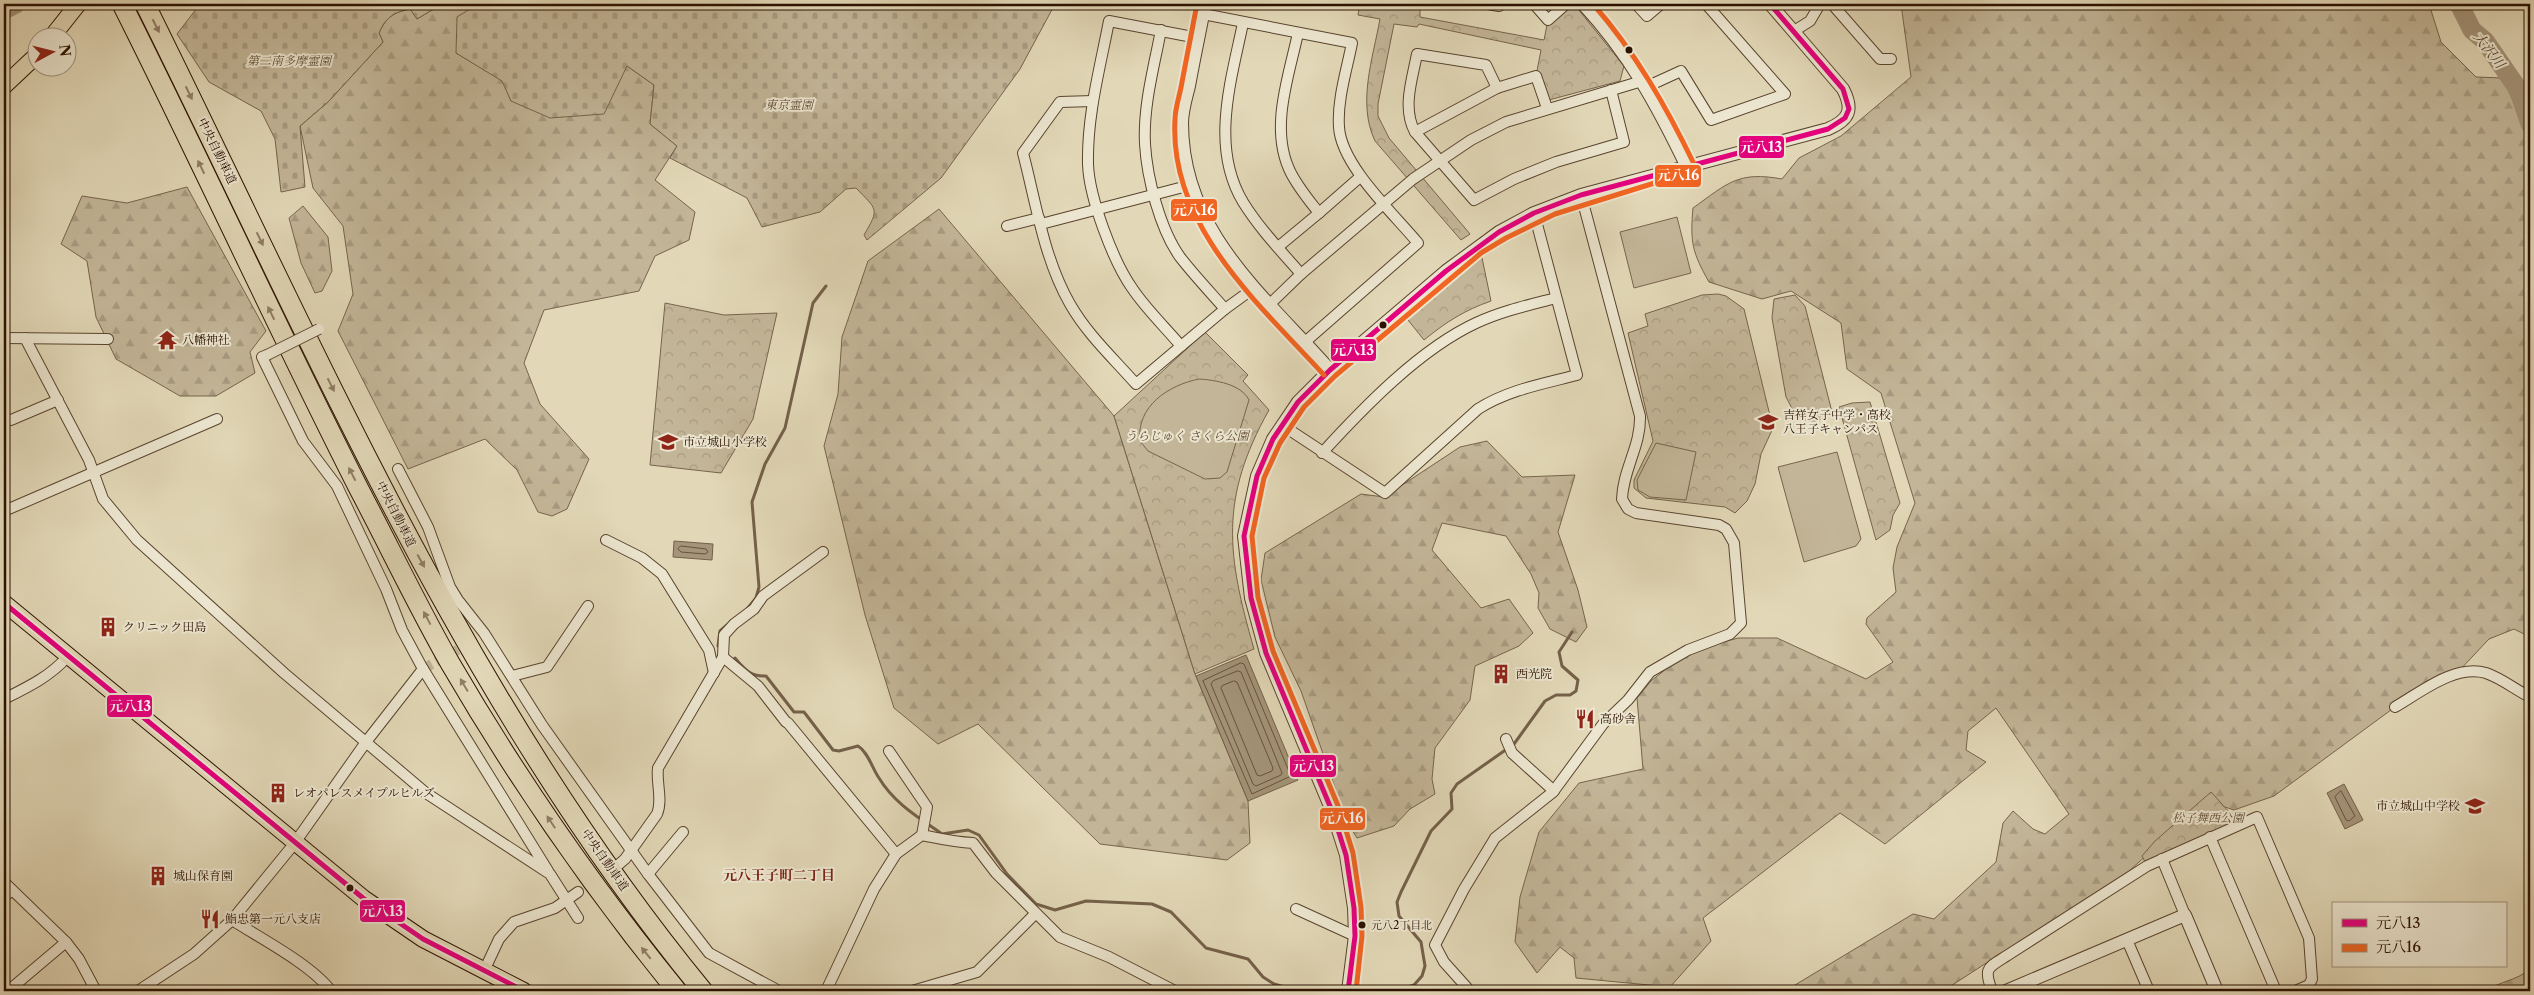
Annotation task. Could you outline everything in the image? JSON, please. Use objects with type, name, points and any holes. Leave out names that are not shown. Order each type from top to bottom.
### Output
[{"type":"highway","name":"中央自動車道","points":[[145,4],[396,514],[470,650],[531,751],[606,863],[703,991]]},
{"type":"highway","name":"中央自動車道","points":[[126,12],[302,378],[450,661],[514,766],[571,852],[633,937],[677,991]]},
{"type":"main road","points":[[59,28],[78,4]]},
{"type":"main road","points":[[4,86],[28,63]]},
{"type":"main road","points":[[4,603],[294,844],[363,898],[422,939],[524,991]]},
{"type":"street","points":[[1488,4],[1499,6],[1502,4]]},
{"type":"street","points":[[1534,4],[1548,20],[1566,4]]},
{"type":"street","points":[[1583,4],[1612,35],[1644,84],[1687,167]]},
{"type":"street","points":[[1636,4],[1647,16],[1661,4]]},
{"type":"street","points":[[1270,304],[1301,274],[1385,203],[1440,160],[1471,140],[1506,122],[1611,90],[1644,84],[1681,71],[1711,120],[1785,94],[1706,4]]},
{"type":"street","points":[[1348,991],[1355,936],[1354,908],[1348,870],[1332,811],[1266,653],[1251,598],[1244,536],[1257,476],[1273,439],[1298,402],[1330,370],[1446,271],[1500,232],[1534,213],[1581,195],[1828,129],[1841,123],[1848,113],[1849,101],[1842,89],[1770,4]]},
{"type":"street","points":[[1794,31],[1810,21],[1820,4]]},
{"type":"street","points":[[1832,4],[1880,59],[1891,59]]},
{"type":"street","points":[[1305,342],[1418,243],[1360,176],[1348,157],[1340,139],[1338,124],[1352,43],[1243,23],[1204,9],[1182,121],[1184,150],[1191,185],[1213,236],[1254,288],[1330,370]]},
{"type":"street","points":[[1181,346],[1132,289],[1116,260],[1098,209],[1088,166],[1093,101],[1109,21],[1198,38]]},
{"type":"street","points":[[1243,23],[1226,104],[1225,131],[1227,156],[1234,183],[1242,200],[1301,274]]},
{"type":"street","points":[[1160,30],[1147,102],[1145,144],[1154,195],[1162,223],[1179,256],[1225,310]]},
{"type":"street","points":[[1298,33],[1283,103],[1282,141],[1288,168],[1302,192],[1319,213]]},
{"type":"street","points":[[1497,88],[1486,65],[1417,54],[1408,106],[1409,121],[1415,132],[1474,200],[1514,179],[1556,162],[1624,142],[1611,90]]},
{"type":"street","points":[[1415,132],[1497,88],[1536,76],[1547,108]]},
{"type":"street","points":[[1093,101],[1060,102],[1023,153],[1040,221],[1057,277],[1070,304],[1086,328],[1136,384],[1254,288]]},
{"type":"street","points":[[1278,247],[1360,176]]},
{"type":"street","points":[[1007,226],[1098,209],[1191,185]]},
{"type":"street","points":[[1470,991],[1444,962],[1435,945],[1438,936],[1495,838],[1540,805],[1554,791],[1603,724],[1628,700],[1650,672],[1688,650],[1730,634],[1741,623],[1734,543],[1726,529],[1719,525],[1636,513],[1628,509],[1622,499],[1627,471],[1640,433],[1640,416],[1581,195]]},
{"type":"street","points":[[1282,425],[1385,493],[1478,409],[1493,399],[1512,391],[1577,375],[1534,213]]},
{"type":"street","points":[[1322,453],[1362,410],[1429,352],[1452,337],[1503,312],[1556,298]]},
{"type":"street","points":[[321,328],[262,357],[272,381],[303,441],[338,486],[382,580],[402,630],[423,669],[578,918]]},
{"type":"street","points":[[4,338],[108,339]]},
{"type":"street","points":[[24,338],[58,400],[94,473],[103,499],[137,540],[186,587],[426,794],[550,874]]},
{"type":"street","points":[[4,420],[11,420],[58,400]]},
{"type":"street","points":[[4,511],[217,419]]},
{"type":"street","points":[[398,470],[428,527],[450,587],[484,633],[542,725],[648,874],[709,953],[779,991]]},
{"type":"street","points":[[606,540],[642,558],[662,574],[709,650],[714,673]]},
{"type":"street","points":[[618,865],[625,859],[660,807],[656,780],[658,768],[722,657],[724,636],[734,624],[754,609],[763,596],[823,552]]},
{"type":"street","points":[[512,676],[547,667],[588,606]]},
{"type":"street","points":[[474,640],[484,633]]},
{"type":"street","points":[[4,699],[32,685],[60,666],[67,657]]},
{"type":"street","points":[[722,657],[758,686],[896,854]]},
{"type":"street","points":[[138,991],[194,954],[232,920],[294,844],[366,742],[423,669]]},
{"type":"street","points":[[2395,707],[2445,679],[2468,670],[2488,674],[2530,697]]},
{"type":"street","points":[[1508,745],[1554,791]]},
{"type":"street","points":[[826,991],[874,889],[896,854],[923,831],[927,807],[890,750]]},
{"type":"street","points":[[1992,991],[1986,975],[1988,968],[2147,866],[2256,817],[2309,938],[2312,979],[2309,985],[2295,991]]},
{"type":"street","points":[[923,831],[940,838],[944,842],[973,843],[996,873],[1060,937],[1109,957],[1175,991]]},
{"type":"street","points":[[648,874],[683,832]]},
{"type":"street","points":[[2210,837],[2276,991]]},
{"type":"street","points":[[2162,859],[2217,991]]},
{"type":"street","points":[[4,882],[8,894],[66,942],[79,959],[96,991]]},
{"type":"street","points":[[484,971],[499,939],[509,926],[514,922],[555,908],[578,892]]},
{"type":"street","points":[[1296,909],[1355,936]]},
{"type":"street","points":[[912,991],[977,972],[1035,914]]},
{"type":"street","points":[[2006,991],[2185,915]]},
{"type":"street","points":[[232,920],[299,964],[326,984],[331,991]]},
{"type":"street","points":[[2127,940],[2148,991]]},
{"type":"street","points":[[8,991],[66,942]]},
{"type":"green space","name":"第二南多摩霊園","points":[[200,4],[442,4],[417,19],[410,9],[399,12],[388,19],[379,33],[383,42],[328,102],[300,126],[305,187],[281,192],[275,139],[261,111],[209,82],[177,34]]},
{"type":"green space","points":[[442,4],[465,4],[471,9],[456,53],[503,81],[511,101],[627,66],[654,85],[650,124],[677,146],[655,180],[695,212],[689,240],[655,256],[639,291],[544,310],[524,363],[540,404],[589,459],[567,509],[552,516],[538,512],[517,470],[485,439],[408,469],[338,331],[353,294],[343,226],[313,188],[300,126],[328,102],[383,42],[379,33],[391,16],[411,9],[417,19]]},
{"type":"green space","name":"東京霊園","points":[[465,4],[1055,4],[1020,69],[941,178],[867,240],[864,235],[874,210],[872,205],[856,188],[846,189],[820,212],[762,227],[747,198],[670,158],[677,146],[650,124],[654,85],[627,66],[604,114],[550,118],[511,101],[502,81],[456,53],[457,17],[470,9]]},
{"type":"green space","points":[[1330,4],[1412,4],[1420,6],[1420,17],[1544,40],[1548,20],[1566,4],[1574,4],[1624,66],[1620,81],[1545,101],[1536,76],[1541,50],[1419,24],[1417,27],[1394,24],[1378,104],[1378,116],[1389,138],[1470,234],[1461,240],[1375,141],[1367,111],[1367,96],[1368,80],[1380,19],[1358,15],[1359,9]]},
{"type":"green space","points":[[1901,4],[2429,4],[2441,42],[2476,77],[2503,78],[2530,139],[2530,637],[2514,629],[2489,639],[2457,673],[2395,707],[2274,796],[2234,810],[2207,801],[2129,871],[1943,991],[1785,991],[1913,914],[1934,919],[1996,862],[2003,823],[2013,811],[2033,829],[2045,834],[2069,814],[1996,708],[1968,731],[1966,750],[1986,762],[1885,844],[1840,813],[1703,918],[1711,941],[1670,987],[1576,978],[1574,958],[1560,947],[1537,973],[1515,942],[1520,897],[1539,832],[1579,783],[1643,769],[1637,698],[1651,681],[1686,653],[1738,638],[1777,638],[1866,679],[1893,662],[1866,624],[1867,618],[1896,592],[1893,568],[1897,547],[1915,503],[1881,393],[1847,369],[1841,323],[1791,291],[1762,299],[1709,282],[1696,254],[1692,230],[1693,208],[1715,192],[1734,181],[1744,178],[1767,177],[1782,179],[1799,158],[1841,136],[1911,77]]},
{"type":"green space","points":[[187,187],[266,331],[250,352],[255,373],[216,396],[180,396],[116,359],[96,317],[87,261],[61,244],[82,196],[127,203]]},
{"type":"green space","points":[[303,206],[328,237],[332,271],[322,291],[315,293],[301,263],[289,218]]},
{"type":"green space","points":[[939,209],[1114,416],[1195,674],[1248,801],[1250,843],[1227,860],[1100,844],[978,724],[938,744],[894,708],[865,615],[824,446],[838,394],[842,337],[868,261]]},
{"type":"green space","points":[[1677,217],[1691,273],[1634,288],[1620,232]]},
{"type":"green space","points":[[1481,253],[1491,301],[1456,317],[1424,340],[1404,315]]},
{"type":"green space","points":[[1718,294],[1726,296],[1744,309],[1773,428],[1761,454],[1755,484],[1747,501],[1735,513],[1725,507],[1646,498],[1634,488],[1634,480],[1653,441],[1628,333],[1648,326],[1645,314],[1702,295]]},
{"type":"green space","points":[[1795,295],[1805,306],[1832,412],[1813,424],[1795,414],[1786,397],[1772,318],[1774,299]]},
{"type":"green space","points":[[665,303],[724,315],[777,313],[753,419],[721,473],[650,465]]},
{"type":"green space","name":"うらじゅく さくら公園","points":[[1205,332],[1248,375],[1243,381],[1269,410],[1253,442],[1242,472],[1235,500],[1233,528],[1238,585],[1254,649],[1195,674],[1114,416]]},
{"type":"green space","points":[[1199,379],[1227,384],[1240,390],[1249,400],[1227,472],[1220,478],[1205,479],[1148,451],[1140,441],[1143,417],[1157,399],[1177,386]]},
{"type":"green space","points":[[1870,402],[1900,503],[1893,515],[1890,530],[1876,540],[1839,407],[1852,403]]},
{"type":"green space","points":[[1487,441],[1522,477],[1575,475],[1558,532],[1578,590],[1587,627],[1576,642],[1550,629],[1538,608],[1539,593],[1531,574],[1506,536],[1442,523],[1432,550],[1481,608],[1509,599],[1533,633],[1519,646],[1475,666],[1470,700],[1435,748],[1432,779],[1435,794],[1410,809],[1394,826],[1357,838],[1347,822],[1301,691],[1275,637],[1261,580],[1265,553],[1361,494],[1384,497],[1460,447]]},
{"type":"green space","points":[[1656,443],[1696,452],[1686,500],[1650,497],[1638,490],[1637,480]]},
{"type":"green space","points":[[1837,452],[1861,539],[1856,546],[1804,562],[1778,467]]},
{"type":"green space","name":"松子舞西公園","points":[[2211,792],[2240,824],[2147,866],[2142,856],[2155,841]]},
{"type":"green space","points":[[2530,969],[2530,991],[2486,991],[2525,973]]},
{"type":"water","points":[[674,541],[713,544],[712,560],[673,557]]},
{"type":"water","points":[[1246,655],[1298,780],[1248,801],[1196,676]]},
{"type":"water","points":[[2344,784],[2363,820],[2345,829],[2327,793]]},
{"type":"waterway","points":[[4,10],[16,4]]},
{"type":"waterway","name":"大沢川","points":[[2459,4],[2472,30],[2485,41],[2518,89],[2530,124]]},
{"type":"waterway","points":[[747,609],[756,598],[759,587],[752,502],[765,464],[785,428],[813,303],[826,286]]},
{"type":"waterway","points":[[718,646],[720,631],[727,625]]},
{"type":"waterway","points":[[1395,991],[1414,985],[1422,976],[1425,966],[1421,942],[1399,916],[1397,902],[1431,831],[1452,809],[1451,793],[1457,784],[1514,744],[1545,701],[1556,695],[1570,695],[1576,691],[1578,680],[1562,666],[1559,652],[1572,632]]},
{"type":"waterway","points":[[735,658],[748,672],[766,676],[794,712],[804,712],[833,750],[839,751],[858,746],[867,756],[885,787],[915,815],[942,834],[968,830],[979,835],[1007,874],[1036,904],[1055,910],[1086,901],[1152,904],[1171,912],[1206,948],[1248,959],[1263,977],[1274,984],[1299,991]]},
{"type":"tunnel","points":[[423,669],[470,643]]},
{"type":"transit line","name":"元八16","points":[[1197,4],[1175,115],[1177,158],[1187,195],[1202,229],[1223,261],[1272,320],[1324,375]]},
{"type":"transit line","name":"元八16","points":[[1356,991],[1362,936],[1361,907],[1353,853],[1339,808],[1273,651],[1258,597],[1252,536],[1264,478],[1280,443],[1304,407],[1335,376],[1481,253],[1506,238],[1555,214],[1693,171],[1694,164],[1649,80],[1623,41],[1593,4]]},
{"type":"transit line","name":"元八13","points":[[1348,991],[1355,936],[1354,908],[1346,855],[1332,811],[1266,653],[1251,598],[1244,536],[1257,476],[1273,439],[1298,402],[1330,370],[1446,271],[1499,232],[1534,213],[1581,195],[1828,129],[1845,118],[1849,109],[1843,89],[1770,4]]},
{"type":"transit line","name":"元八13","points":[[4,603],[363,898],[423,939],[524,991]]},
{"type":"place","name":"八幡神社","points":[[167,340]]},
{"type":"place","name":"吉祥女子中学・高校 八王子キャンパス","points":[[1768,422]]},
{"type":"place","name":"市立城山小学校","points":[[668,442]]},
{"type":"place","name":"クリニック田島","points":[[108,627]]},
{"type":"place","name":"西光院","points":[[1501,674]]},
{"type":"place","name":"高砂舎","points":[[1585,719]]},
{"type":"place","name":"レオパレスメイプルヒルズ","points":[[278,793]]},
{"type":"place","name":"市立城山中学校","points":[[2475,806]]},
{"type":"place","name":"城山保育園","points":[[158,876]]},
{"type":"place","name":"鮨忠第一元八支店","points":[[210,919]]},
{"type":"place","name":"元八2丁目北","points":[[1362,925]]},
{"type":"district","name":"元八王子町二丁目","points":[[779,875]]}]
